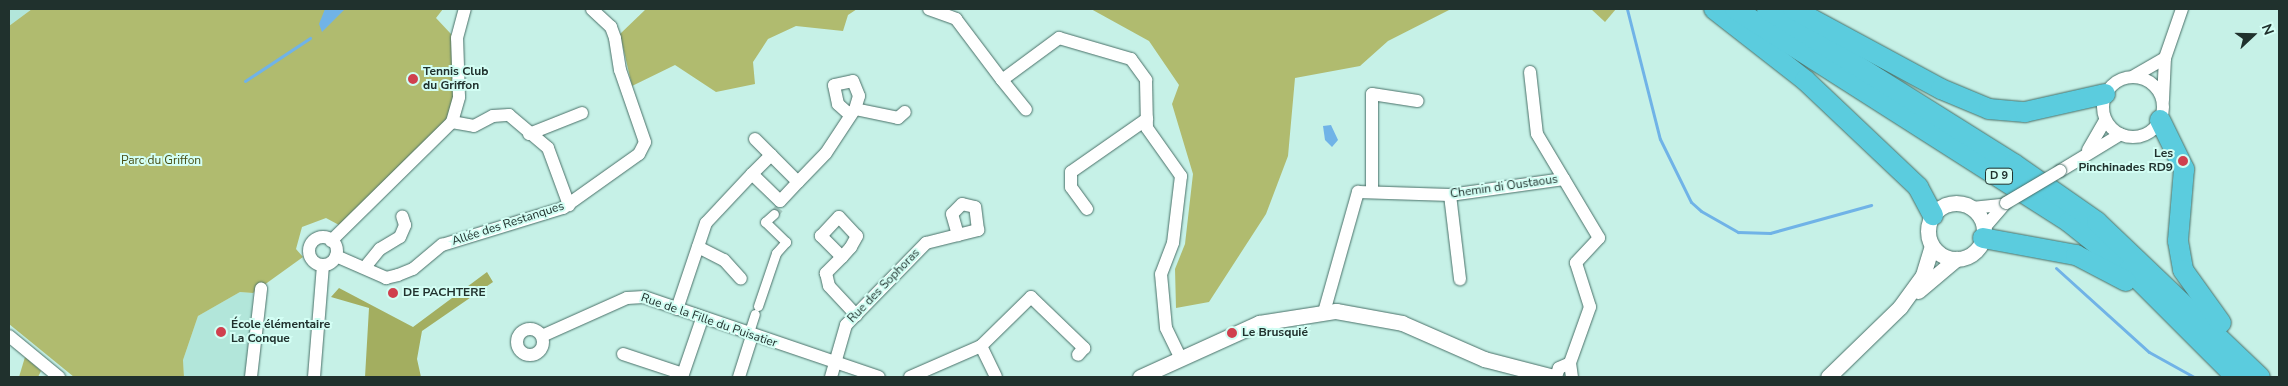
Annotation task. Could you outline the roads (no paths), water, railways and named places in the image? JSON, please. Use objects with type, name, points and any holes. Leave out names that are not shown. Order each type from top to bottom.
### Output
[{"type":"highway","points":[[1714,9],[1805,80],[1918,187],[1932,215]]},
{"type":"highway","name":"D 9","points":[[1735,9],[2069,222],[2129,270],[2236,377]]},
{"type":"highway","name":"D 9","points":[[1767,9],[2014,164],[2097,222],[2260,377]]},
{"type":"highway","points":[[1793,9],[1941,89],[1989,109],[2025,112],[2105,94]]},
{"type":"highway","points":[[2161,112],[2184,170],[2178,241],[2183,270],[2197,294],[2269,377]]},
{"type":"highway","points":[[1983,233],[2046,247],[2102,265],[2130,284],[2230,377]]},
{"type":"street","points":[[331,240],[452,122],[460,97],[457,38],[464,9]]},
{"type":"street","name":"Allée des Restanques","points":[[336,256],[366,266],[386,278],[413,270],[442,245],[569,205],[639,154],[645,142],[611,27],[592,9]]},
{"type":"street","points":[[929,9],[956,20],[1026,110]]},
{"type":"street","points":[[1900,307],[1924,275],[1932,246],[1928,230],[1932,215],[1955,203],[1972,208],[2003,204],[2060,171],[2087,152],[2121,134],[2148,133],[2161,112],[2165,58],[2182,9]]},
{"type":"street","points":[[1002,80],[1059,38],[1131,59],[1146,80],[1147,128],[1181,176],[1173,243],[1161,274],[1166,328],[1180,356]]},
{"type":"street","points":[[2087,152],[2105,120],[2105,94],[2117,81],[2153,69],[2165,58]]},
{"type":"street","points":[[1530,72],[1537,134],[1599,238],[1576,263],[1590,306],[1570,363],[1572,377]]},
{"type":"street","points":[[2134,76],[2154,85],[2161,112]]},
{"type":"street","points":[[1324,312],[1358,192],[1372,192],[1372,94],[1417,101]]},
{"type":"street","points":[[739,377],[756,310],[776,253],[786,242],[765,222],[798,182],[826,153],[852,111],[898,118],[905,112]]},
{"type":"street","points":[[452,122],[474,126],[493,116],[509,114],[548,148],[569,205]]},
{"type":"street","points":[[530,134],[582,114]]},
{"type":"street","points":[[1087,208],[1071,187],[1072,172],[1147,119]]},
{"type":"street","points":[[2105,120],[2121,134]]},
{"type":"street","points":[[755,139],[798,182]]},
{"type":"street","points":[[677,309],[706,223],[771,155]]},
{"type":"street","points":[[752,174],[778,207]]},
{"type":"street","name":"Chemin di Oustaous","points":[[1372,192],[1450,195],[1564,179]]},
{"type":"street","points":[[1450,195],[1460,279]]},
{"type":"street","points":[[1828,377],[1900,307],[1956,259],[1973,253],[1983,233],[2003,204]]},
{"type":"street","points":[[1972,208],[1983,233]]},
{"type":"street","points":[[366,266],[380,250],[400,237],[406,225],[402,216]]},
{"type":"street","name":"Rue des Sophoras","points":[[831,377],[846,325],[926,243],[958,235]]},
{"type":"street","points":[[323,265],[310,257],[311,245],[320,238],[331,240]]},
{"type":"street","points":[[323,265],[336,256],[331,240]]},
{"type":"street","points":[[1932,246],[1956,259]]},
{"type":"street","points":[[698,247],[724,260],[741,279]]},
{"type":"street","points":[[842,257],[826,273],[829,286],[856,315]]},
{"type":"street","points":[[314,377],[323,265]]},
{"type":"street","points":[[251,377],[261,290]]},
{"type":"street","name":"Rue de la Fille du Puisatier","points":[[542,336],[627,298],[644,297],[750,336],[879,377]]},
{"type":"street","points":[[910,377],[981,346],[1031,297],[1084,348],[1078,355]]},
{"type":"street","points":[[1140,377],[1180,356],[1259,323],[1324,312],[1402,323],[1484,359],[1555,377],[1559,368],[1570,363]]},
{"type":"street","points":[[623,354],[683,376],[702,319]]},
{"type":"street","points":[[9,336],[59,377]]},
{"type":"street","points":[[981,346],[996,377]]},
{"type":"water","points":[[325,9],[345,9],[322,32],[319,24]]},
{"type":"water","points":[[1331,125],[1338,140],[1332,147],[1325,140],[1323,126]]},
{"type":"waterway","points":[[1627,9],[1660,139],[1691,202],[1701,211],[1738,232],[1770,233],[1871,205]]},
{"type":"waterway","points":[[245,81],[310,38]]},
{"type":"waterway","points":[[2056,268],[2149,352],[2194,377]]},
{"type":"tunnel","points":[[774,214],[779,208]]},
{"type":"place","name":"Tennis Club du Griffon","points":[[413,79]]},
{"type":"place","name":"Les Pinchinades RD9","points":[[2183,161]]},
{"type":"place","name":"DE PACHTERE","points":[[393,293]]},
{"type":"place","name":"École élémentaire La Conque","points":[[221,332]]},
{"type":"place","name":"Le Brusquié","points":[[1232,333]]},
{"type":"park label","name":"Parc du Griffon","points":[[161,161]]}]
